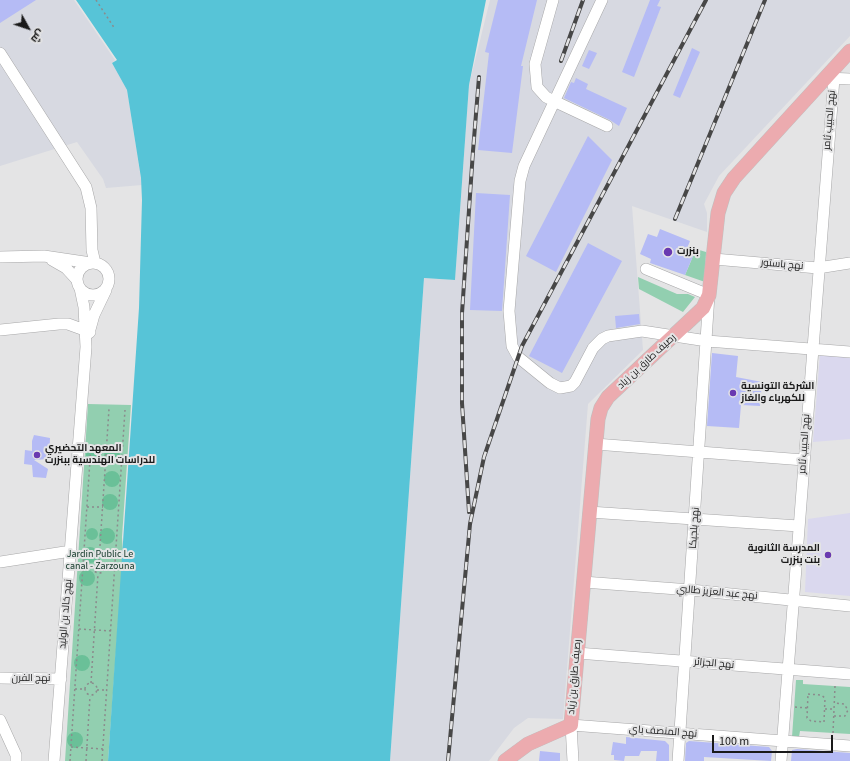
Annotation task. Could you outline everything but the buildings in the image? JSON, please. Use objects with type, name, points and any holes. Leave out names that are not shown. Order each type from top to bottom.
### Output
[{"type":"main road","name":"رصيف طارق بن زياد","points":[[505,761],[528,744],[571,725],[595,444],[601,408],[608,397],[675,336],[703,308],[709,295],[720,203],[728,186],[829,78],[850,51]]},
{"type":"street","points":[[553,0],[535,64],[537,87],[546,97],[607,126]]},
{"type":"street","points":[[602,0],[556,102],[524,166],[520,181],[509,311],[512,346],[518,357],[550,383],[560,388],[571,386],[576,382],[593,348],[602,339],[608,336],[642,331],[707,341],[850,352]]},
{"type":"street","points":[[0,53],[86,187],[91,208],[93,263]]},
{"type":"street","points":[[829,78],[850,79]]},
{"type":"street","name":"نهج الحبيب ثامر","points":[[781,761],[818,268],[829,78]]},
{"type":"street","points":[[0,257],[44,256],[93,263],[104,267],[109,275],[109,285],[102,293],[93,296],[88,295],[66,268],[44,256]]},
{"type":"street","name":"نهج باستور","points":[[714,259],[818,268],[850,263]]},
{"type":"street","points":[[78,284],[78,275],[82,267],[93,263]]},
{"type":"street","points":[[646,270],[709,295]]},
{"type":"street","name":"نهج خالد بن الوليد","points":[[54,761],[87,332],[84,307],[78,284]]},
{"type":"street","name":"نهج خالد بن الوليد","points":[[87,332],[106,289]]},
{"type":"street","name":"نهج بلجيكا","points":[[678,761],[691,590],[709,295]]},
{"type":"street","points":[[0,330],[68,324],[87,332]]},
{"type":"street","points":[[595,444],[804,460]]},
{"type":"street","points":[[589,512],[799,526]]},
{"type":"street","points":[[0,562],[71,551]]},
{"type":"street","name":"نهج عبد العزيز طالبي","points":[[583,582],[691,590],[850,606]]},
{"type":"street","name":"نهج الجزائر","points":[[577,653],[850,674]]},
{"type":"street","name":"نهج الفرن","points":[[0,678],[61,679]]},
{"type":"street","points":[[0,721],[17,760]]},
{"type":"street","name":"نهج المنصف باي","points":[[571,725],[850,746]]},
{"type":"street","name":"رصيف طارق بن زياد","points":[[571,725],[573,761]]},
{"type":"path","points":[[96,0],[115,29]]},
{"type":"path","points":[[99,561],[109,409]]},
{"type":"path","points":[[102,761],[125,410]]},
{"type":"path","points":[[70,761],[91,445],[123,447]]},
{"type":"path","points":[[87,507],[102,507]]},
{"type":"path","points":[[92,567],[95,562],[99,561]]},
{"type":"path","points":[[99,561],[103,562],[105,567]]},
{"type":"path","points":[[83,566],[92,567]]},
{"type":"path","points":[[92,567],[93,571],[98,574]]},
{"type":"path","points":[[105,567],[115,568]]},
{"type":"path","points":[[98,574],[102,572],[105,567]]},
{"type":"path","points":[[91,683],[98,574]]},
{"type":"path","points":[[79,629],[110,631]]},
{"type":"path","points":[[84,689],[87,684],[91,683]]},
{"type":"path","points":[[91,683],[95,685],[97,690]]},
{"type":"path","points":[[833,733],[836,686]]},
{"type":"path","points":[[75,689],[84,689]]},
{"type":"path","points":[[84,689],[86,694],[90,696]]},
{"type":"path","points":[[90,696],[97,690],[107,690]]},
{"type":"path","points":[[808,694],[823,696],[826,700],[825,709],[824,722],[813,721],[807,718],[808,694]]},
{"type":"path","points":[[86,761],[90,696]]},
{"type":"path","points":[[834,703],[844,704],[849,711],[843,716],[834,716]]},
{"type":"path","points":[[785,706],[807,708]]},
{"type":"path","points":[[825,709],[834,709]]},
{"type":"path","points":[[71,747],[103,749]]},
{"type":"shaded area","points":[[0,0],[74,0],[115,60],[112,63],[127,90],[142,185],[106,188],[103,179],[77,142],[0,166]]},
{"type":"shaded area","points":[[490,0],[850,0],[850,36],[719,176],[704,204],[707,213],[707,232],[632,206],[643,350],[588,404],[563,719],[528,718],[514,728],[489,761],[390,761],[424,278],[455,280],[469,85]]},
{"type":"shaded area","points":[[820,354],[850,358],[850,439],[813,442]]},
{"type":"shaded area","name":"المدرسة الثانوية بنت بنزرت","points":[[850,513],[850,596],[805,592],[808,519]]},
{"type":"green space","points":[[696,249],[706,252],[705,282],[685,275]]},
{"type":"green space","points":[[638,277],[677,294],[688,294],[695,297],[683,312],[639,289]]},
{"type":"green space","name":"Jardin Public Le canal - Zarzouna","points":[[88,404],[131,405],[122,537],[123,556],[108,761],[65,761]]},
{"type":"green space","points":[[91,447],[97,447],[102,452],[100,461],[97,463],[91,463],[86,458],[86,452]]},
{"type":"green space","points":[[109,448],[115,448],[120,453],[118,462],[115,464],[109,464],[104,459],[104,453]]},
{"type":"green space","points":[[109,471],[115,471],[120,476],[118,485],[115,487],[109,487],[104,482],[104,476]]},
{"type":"green space","points":[[107,494],[113,494],[118,499],[116,508],[113,510],[107,510],[102,505],[102,499]]},
{"type":"green space","points":[[90,528],[94,528],[98,534],[94,540],[90,540],[86,536],[86,532]]},
{"type":"green space","points":[[104,528],[110,528],[115,533],[113,542],[110,544],[104,544],[99,539],[99,533]]},
{"type":"green space","points":[[87,547],[93,547],[98,552],[96,561],[93,563],[87,563],[82,558],[82,552]]},
{"type":"green space","points":[[84,570],[90,570],[95,575],[93,584],[90,586],[84,586],[79,581],[79,575]]},
{"type":"green space","points":[[79,655],[85,655],[90,660],[88,669],[85,671],[79,671],[74,666],[74,660]]},
{"type":"green space","points":[[796,680],[803,680],[803,684],[850,687],[850,734],[800,731],[799,737],[792,737]]},
{"type":"green space","points":[[72,732],[78,732],[83,737],[81,746],[78,748],[72,748],[67,743],[67,737]]},
{"type":"water","points":[[76,0],[486,0],[469,85],[455,280],[424,278],[390,761],[108,761],[139,308],[142,200],[141,178],[127,90],[112,63],[117,60]]},
{"type":"railway","points":[[561,61],[583,0]]},
{"type":"railway","points":[[448,761],[470,524],[484,457],[522,346],[706,0]]},
{"type":"railway","points":[[675,219],[765,0]]},
{"type":"railway","points":[[469,512],[462,403],[462,313],[479,77]]},
{"type":"place","name":"بنزرت","points":[[668,252]]},
{"type":"place","name":"الشركة التونسية للكهرباء والغاز","points":[[733,393]]},
{"type":"place","name":"المعهد التحضيري للدراسات الهندسية ببنزرت","points":[[37,455]]},
{"type":"place","name":"المدرسة الثانوية بنت بنزرت","points":[[828,555]]}]
